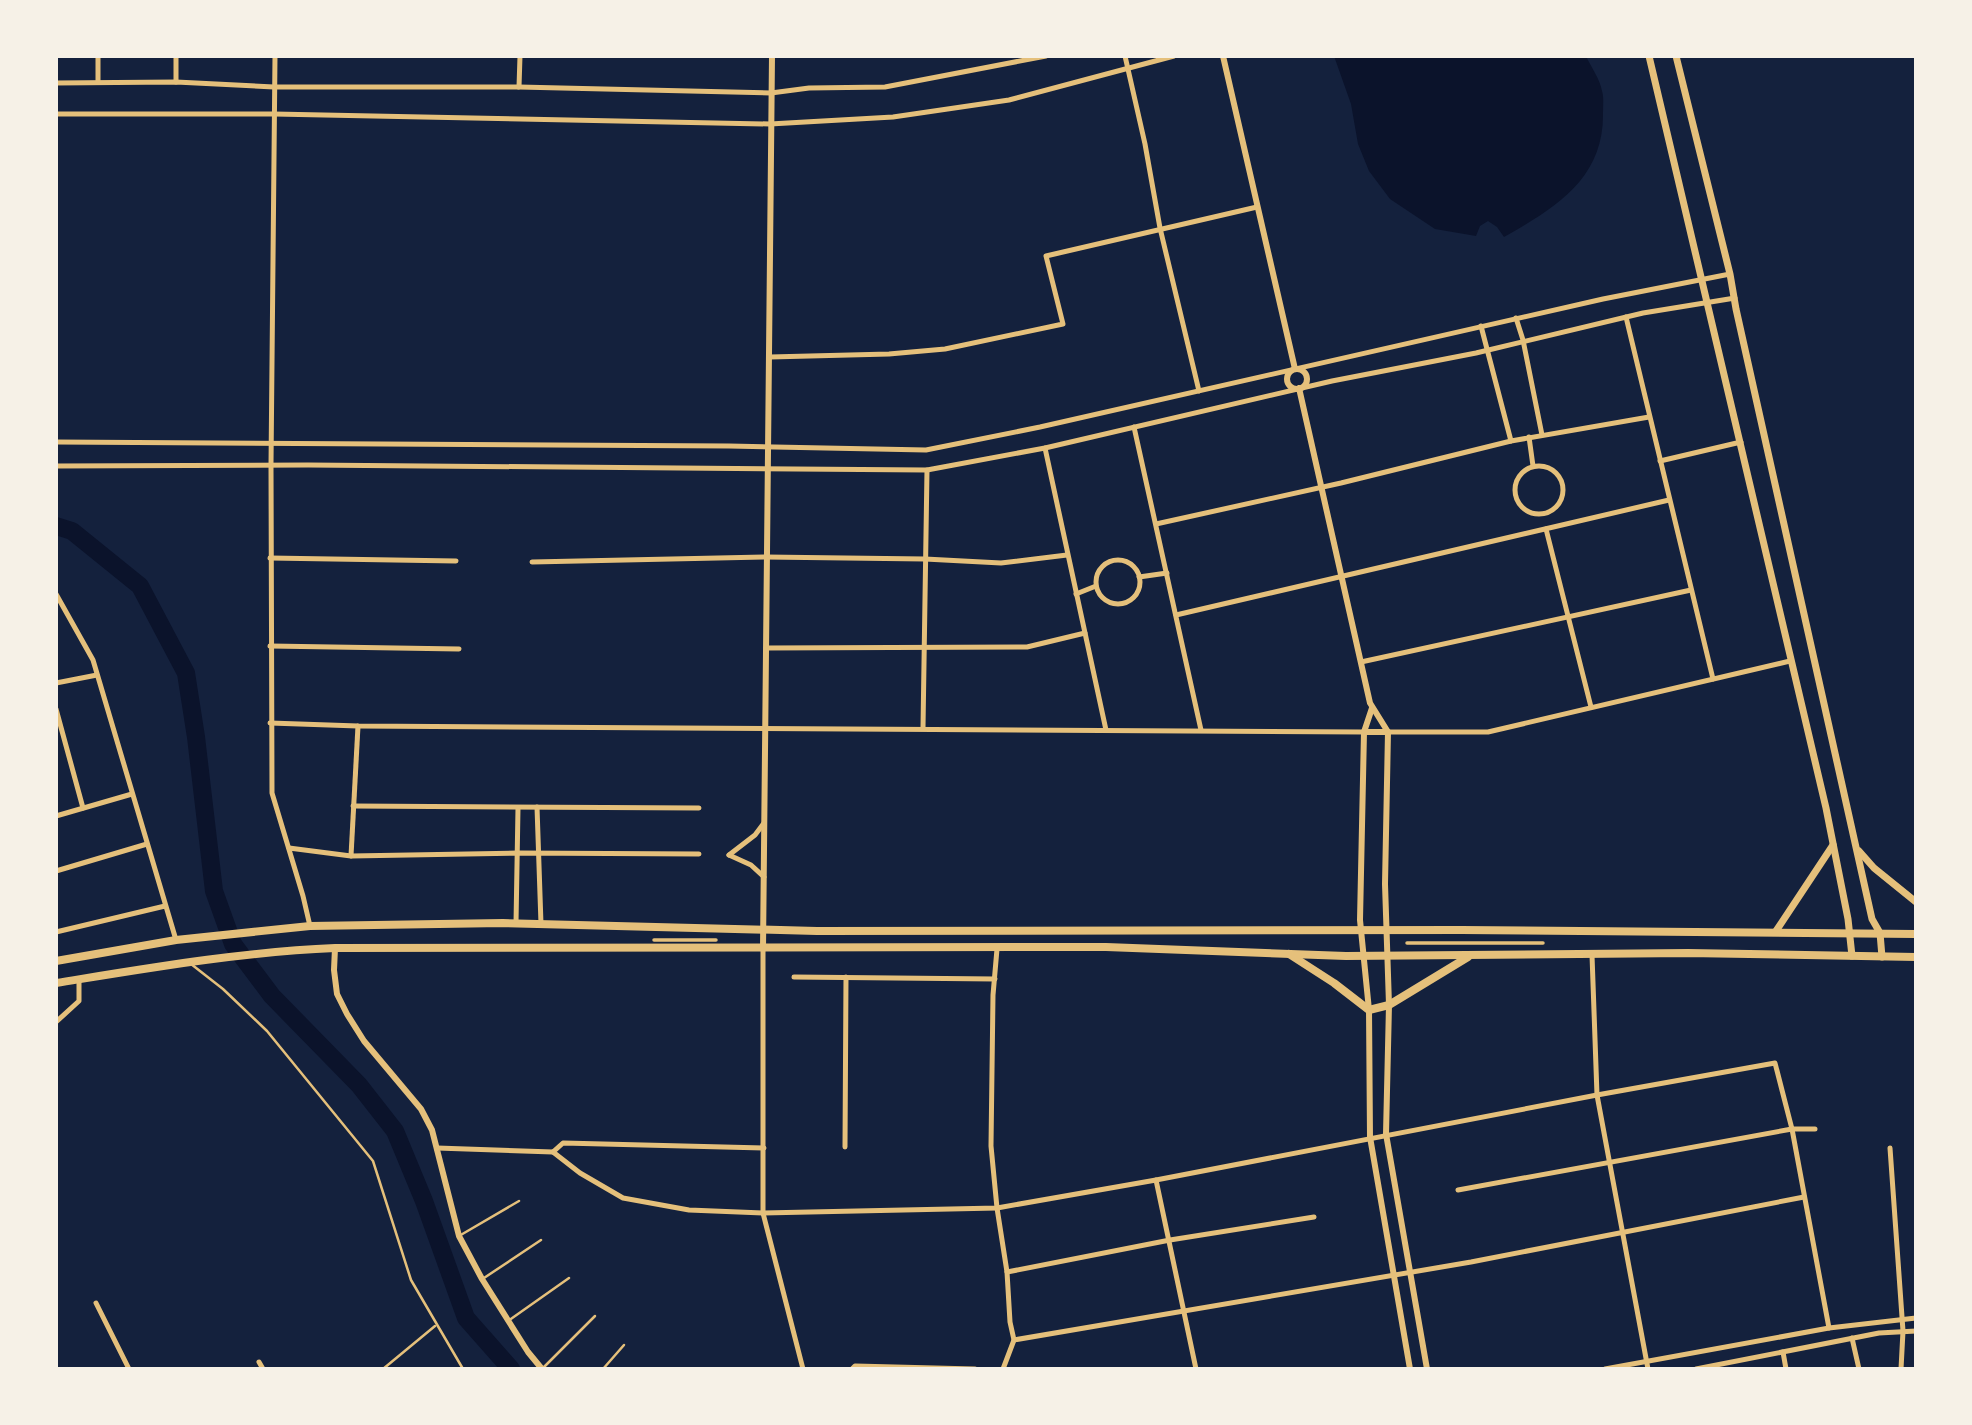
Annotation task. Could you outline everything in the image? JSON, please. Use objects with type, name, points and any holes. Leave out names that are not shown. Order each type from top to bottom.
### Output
[{"type":"main road","points":[[1649,56],[1833,845],[1852,956]]},
{"type":"main road","points":[[1676,56],[1730,274],[1872,919],[1881,933],[1882,957]]},
{"type":"main road","points":[[1776,931],[1833,845]]},
{"type":"main road","points":[[1858,850],[1874,868],[1916,902]]},
{"type":"main road","points":[[56,961],[176,940],[310,926],[516,923],[817,931],[1191,929],[1916,934]]},
{"type":"main road","points":[[56,983],[189,961],[272,951],[335,948],[1106,947],[1363,955],[1688,953],[1916,957]]},
{"type":"main road","points":[[1287,953],[1334,983],[1369,1010],[1389,1005],[1470,955]]},
{"type":"street","points":[[98,56],[98,82]]},
{"type":"street","points":[[176,56],[176,82]]},
{"type":"street","points":[[275,56],[270,558],[272,793],[310,926]]},
{"type":"street","points":[[519,87],[520,56]]},
{"type":"street","points":[[772,56],[762,948],[763,1213],[803,1369]]},
{"type":"street","points":[[56,83],[176,82],[274,86],[519,87],[771,93],[809,88],[885,87],[1046,56]]},
{"type":"street","points":[[1125,56],[1160,228],[1199,391]]},
{"type":"street","points":[[56,114],[274,114],[771,124],[893,117],[1009,100],[1174,56]]},
{"type":"street","points":[[1223,56],[1295,369]]},
{"type":"street","points":[[770,357],[889,354],[945,349],[1063,324],[1046,256],[1257,207]]},
{"type":"street","points":[[56,442],[768,446],[926,450],[1040,427],[1516,318],[1730,274]]},
{"type":"street","points":[[56,466],[927,470],[1045,448],[1299,388],[1626,317],[1735,298]]},
{"type":"street","points":[[1626,317],[1713,679]]},
{"type":"street","points":[[1516,318],[1542,435]]},
{"type":"street","points":[[1481,326],[1511,440]]},
{"type":"street","points":[[1295,369],[1304,372],[1307,378],[1305,385],[1299,388],[1293,388],[1287,381],[1289,372],[1295,369]]},
{"type":"street","points":[[1299,388],[1372,708],[1388,732],[1385,931],[1389,1005],[1386,1135],[1427,1369]]},
{"type":"street","points":[[1156,524],[1322,487],[1511,440],[1649,417]]},
{"type":"street","points":[[1134,427],[1202,730]]},
{"type":"street","points":[[1529,438],[1533,466]]},
{"type":"street","points":[[1660,461],[1741,442]]},
{"type":"street","points":[[1045,448],[1106,730]]},
{"type":"street","points":[[1533,466],[1548,467],[1560,477],[1563,491],[1558,505],[1545,513],[1530,512],[1518,503],[1515,488],[1520,474],[1533,466]]},
{"type":"street","points":[[923,728],[927,470]]},
{"type":"street","points":[[1176,615],[1669,500]]},
{"type":"street","points":[[1546,528],[1591,707]]},
{"type":"street","points":[[532,562],[766,558],[925,559],[1001,563],[1067,555]]},
{"type":"street","points":[[270,558],[456,561]]},
{"type":"street","points":[[1111,560],[1126,561],[1137,569],[1141,583],[1136,597],[1124,604],[1110,604],[1099,595],[1096,586],[1100,568],[1111,560]]},
{"type":"street","points":[[1139,577],[1167,573]]},
{"type":"street","points":[[1076,593],[1096,586]]},
{"type":"street","points":[[1362,662],[1691,590]]},
{"type":"street","points":[[56,594],[93,660],[176,940]]},
{"type":"street","points":[[766,648],[1027,648],[1085,633]]},
{"type":"street","points":[[270,646],[459,649]]},
{"type":"street","points":[[270,723],[358,726],[1488,732],[1790,661]]},
{"type":"street","points":[[56,683],[97,675]]},
{"type":"street","points":[[1372,708],[1364,732],[1360,931],[1369,1010],[1370,1138],[1410,1369]]},
{"type":"street","points":[[56,709],[83,808]]},
{"type":"street","points":[[351,856],[358,726]]},
{"type":"street","points":[[56,816],[132,794]]},
{"type":"street","points":[[353,806],[699,808]]},
{"type":"street","points":[[537,807],[541,924]]},
{"type":"street","points":[[516,923],[518,808]]},
{"type":"street","points":[[764,824],[749,841],[729,855],[751,865],[764,877]]},
{"type":"street","points":[[56,871],[147,844]]},
{"type":"street","points":[[289,848],[351,856],[699,854]]},
{"type":"street","points":[[56,932],[165,906]]},
{"type":"street","points":[[654,940],[716,940]]},
{"type":"street","points":[[1407,943],[1543,943]]},
{"type":"street","points":[[335,948],[337,994],[364,1041],[421,1109],[432,1130],[459,1236],[508,1321],[542,1369]]},
{"type":"street","points":[[997,949],[991,1146],[996,1208],[1007,1272],[1010,1322],[1014,1340],[1003,1369]]},
{"type":"street","points":[[1592,955],[1597,1094],[1648,1369]]},
{"type":"street","points":[[794,976],[995,979]]},
{"type":"street","points":[[845,1147],[846,977]]},
{"type":"street","points":[[56,1022],[79,1001],[79,980]]},
{"type":"street","points":[[437,1148],[553,1152],[609,1192],[630,1200],[689,1210],[763,1213],[996,1208],[1775,1063],[1792,1129],[1829,1328]]},
{"type":"street","points":[[1458,1190],[1792,1129],[1815,1129]]},
{"type":"street","points":[[553,1152],[564,1143],[764,1148]]},
{"type":"street","points":[[1890,1148],[1903,1331],[1902,1369]]},
{"type":"street","points":[[1156,1180],[1196,1369]]},
{"type":"street","points":[[1014,1340],[1471,1262],[1804,1197]]},
{"type":"street","points":[[1007,1272],[1170,1240],[1314,1217]]},
{"type":"street","points":[[96,1304],[129,1369]]},
{"type":"street","points":[[1605,1369],[1829,1328],[1916,1318]]},
{"type":"street","points":[[1696,1369],[1852,1338],[1916,1331]]},
{"type":"street","points":[[1852,1338],[1859,1369]]},
{"type":"street","points":[[1783,1352],[1786,1369]]},
{"type":"street","points":[[260,1362],[263,1369]]},
{"type":"street","points":[[852,1369],[855,1366],[975,1369]]},
{"type":"lane","points":[[189,961],[267,1031],[373,1161],[411,1280],[435,1326],[463,1369]]},
{"type":"lane","points":[[459,1236],[519,1201]]},
{"type":"lane","points":[[482,1279],[541,1240]]},
{"type":"lane","points":[[508,1321],[569,1278]]},
{"type":"lane","points":[[542,1369],[595,1316]]},
{"type":"lane","points":[[383,1369],[435,1326]]},
{"type":"lane","points":[[603,1369],[624,1345]]},
{"type":"water","points":[[1334,56],[1586,56],[1603,96],[1601,136],[1595,156],[1586,174],[1573,189],[1541,215],[1504,237],[1497,227],[1488,221],[1480,226],[1476,236],[1435,229],[1390,199],[1369,171],[1358,144],[1351,104]]},
{"type":"waterway","points":[[56,526],[72,531],[140,586],[186,673],[214,891],[233,944],[272,996],[359,1085],[395,1131],[424,1201],[466,1318],[511,1369]]}]
